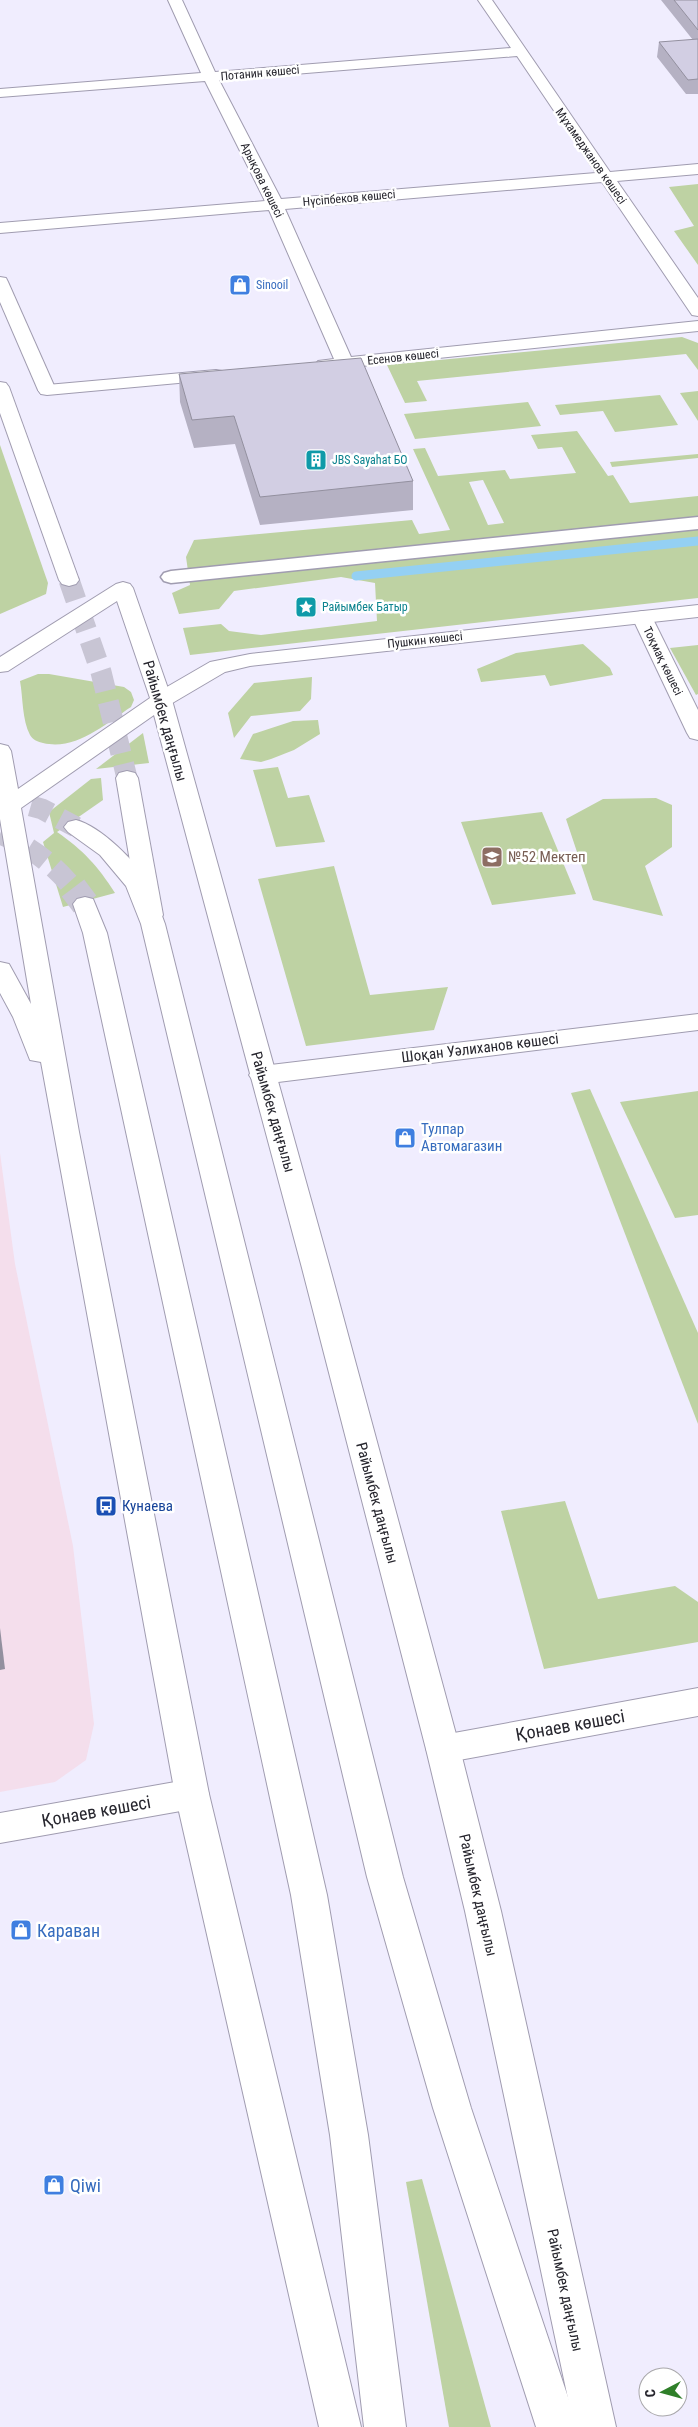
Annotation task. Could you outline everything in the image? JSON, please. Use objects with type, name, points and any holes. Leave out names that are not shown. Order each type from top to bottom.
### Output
[{"type":"main road","name":"Арықова көшесі","points":[[175,0],[210,77],[274,204],[345,363]]},
{"type":"main road","name":"Мұхамеджанов көшесі","points":[[484,0],[698,311]]},
{"type":"main road","name":"Потанин көшесі","points":[[0,93],[519,52]]},
{"type":"main road","name":"Нүсіпбеков көшесі","points":[[0,228],[698,169]]},
{"type":"main road","points":[[0,282],[47,390],[229,374]]},
{"type":"main road","name":"Есенов көшесі","points":[[306,366],[698,326]]},
{"type":"main road","points":[[0,387],[68,580]]},
{"type":"main road","name":"Райымбек даңғылы","points":[[0,666],[123,588],[161,700],[316,1268],[443,1749],[483,1912],[595,2427]]},
{"type":"main road","name":"Пушкин көшесі","points":[[4,809],[161,700],[218,667],[250,660],[698,611]]},
{"type":"main road","name":"Тоқмақ көшесі","points":[[642,617],[698,733]]},
{"type":"main road","points":[[0,752],[4,809],[192,1794],[340,2427]]},
{"type":"main road","points":[[127,778],[153,924],[394,1906],[452,2108],[557,2427]]},
{"type":"main road","points":[[76,827],[108,850],[137,884],[153,924]]},
{"type":"main road","points":[[85,904],[98,943],[309,1895],[349,2135],[385,2427]]},
{"type":"main road","points":[[0,970],[26,1017],[66,1132]]},
{"type":"main road","name":"Шоқан Уәлиханов көшесі","points":[[262,1075],[698,1022]]},
{"type":"main road","name":"Қонаев көшесі","points":[[443,1749],[698,1702]]},
{"type":"main road","name":"Қонаев көшесі","points":[[0,1828],[192,1794]]},
{"type":"street","points":[[170,576],[698,523]]},
{"type":"shaded area","points":[[0,1153],[15,1264],[73,1546],[94,1724],[86,1760],[55,1782],[0,1792]]},
{"type":"green space","points":[[698,184],[698,265],[674,231],[694,226],[669,187]]},
{"type":"green space","points":[[682,337],[698,343],[698,370],[686,354],[417,381],[427,401],[405,403],[387,365]]},
{"type":"green space","points":[[698,391],[698,421],[680,393]]},
{"type":"green space","points":[[660,395],[678,425],[615,432],[603,411],[560,415],[555,405]]},
{"type":"green space","points":[[528,402],[541,426],[415,439],[404,414]]},
{"type":"green space","points":[[577,431],[608,476],[613,475],[630,503],[698,496],[698,598],[190,655],[183,628],[221,624],[229,631],[261,635],[377,621],[375,583],[341,577],[234,591],[219,609],[179,614],[172,593],[190,585],[186,557],[194,540],[412,520],[419,534],[450,530],[413,449],[425,448],[438,476],[505,470],[510,479],[576,473],[562,447],[538,449],[531,435]],"holes":[[[483,480],[504,523],[488,525],[469,482]]]},
{"type":"green space","points":[[0,445],[48,583],[46,594],[0,614]]},
{"type":"green space","points":[[698,454],[698,458],[612,467],[610,462]]},
{"type":"green space","points":[[583,644],[610,668],[613,675],[550,686],[545,675],[481,682],[477,669],[516,653]]},
{"type":"green space","points":[[698,645],[698,694],[696,695],[670,648]]},
{"type":"green space","points":[[38,674],[49,674],[124,687],[131,692],[134,700],[131,707],[78,740],[55,744],[41,743],[30,735],[27,729],[20,681]]},
{"type":"green space","points":[[312,677],[311,699],[300,711],[251,716],[234,738],[228,713],[254,683]]},
{"type":"green space","points":[[318,720],[320,734],[294,750],[261,762],[240,759],[253,734],[293,721]]},
{"type":"green space","points":[[143,733],[149,763],[96,769]]},
{"type":"green space","points":[[278,767],[288,798],[309,795],[325,842],[276,847],[253,770]]},
{"type":"green space","points":[[101,778],[103,800],[57,832],[75,845],[89,859],[115,893],[63,907],[43,842],[54,833],[49,812],[91,779]]},
{"type":"green space","points":[[656,798],[672,805],[672,847],[645,866],[663,916],[593,900],[566,819],[603,799]]},
{"type":"green space","points":[[542,812],[576,894],[492,905],[461,822]]},
{"type":"green space","points":[[334,866],[370,995],[448,987],[434,1030],[306,1046],[258,879]]},
{"type":"green space","points":[[590,1089],[698,1333],[698,1424],[571,1093]]},
{"type":"green space","points":[[698,1091],[698,1215],[675,1218],[620,1102]]},
{"type":"green space","points":[[565,1501],[598,1599],[675,1586],[698,1602],[698,1642],[544,1669],[501,1511]]},
{"type":"green space","points":[[422,2179],[491,2427],[449,2427],[406,2182]]},
{"type":"building","points":[[674,0],[698,0],[698,30]]},
{"type":"building","points":[[698,39],[698,79],[688,80],[659,42]]},
{"type":"building","name":"JBS Sayahat БО","points":[[361,358],[413,481],[260,497],[234,416],[192,420],[179,374]]},
{"type":"waterway","points":[[356,576],[698,541]]},
{"type":"tunnel","points":[[69,580],[101,672],[127,778]]},
{"type":"tunnel","points":[[0,797],[42,809],[76,827]]},
{"type":"tunnel","points":[[0,834],[31,850],[58,872],[74,889]]},
{"type":"tunnel","points":[[73,888],[85,904]]},
{"type":"place","name":"Sinooil","points":[[240,285]]},
{"type":"place","name":"JBS Sayahat БО","points":[[316,460]]},
{"type":"place","name":"Райымбек Батыр","points":[[306,607]]},
{"type":"place","name":"№52 Мектеп","points":[[492,857]]},
{"type":"place","name":"Тулпар Автомагазин","points":[[405,1138]]},
{"type":"place","name":"Кунаева","points":[[106,1506]]},
{"type":"place","name":"Караван","points":[[21,1930]]},
{"type":"place","name":"Qiwi","points":[[54,2185]]}]
